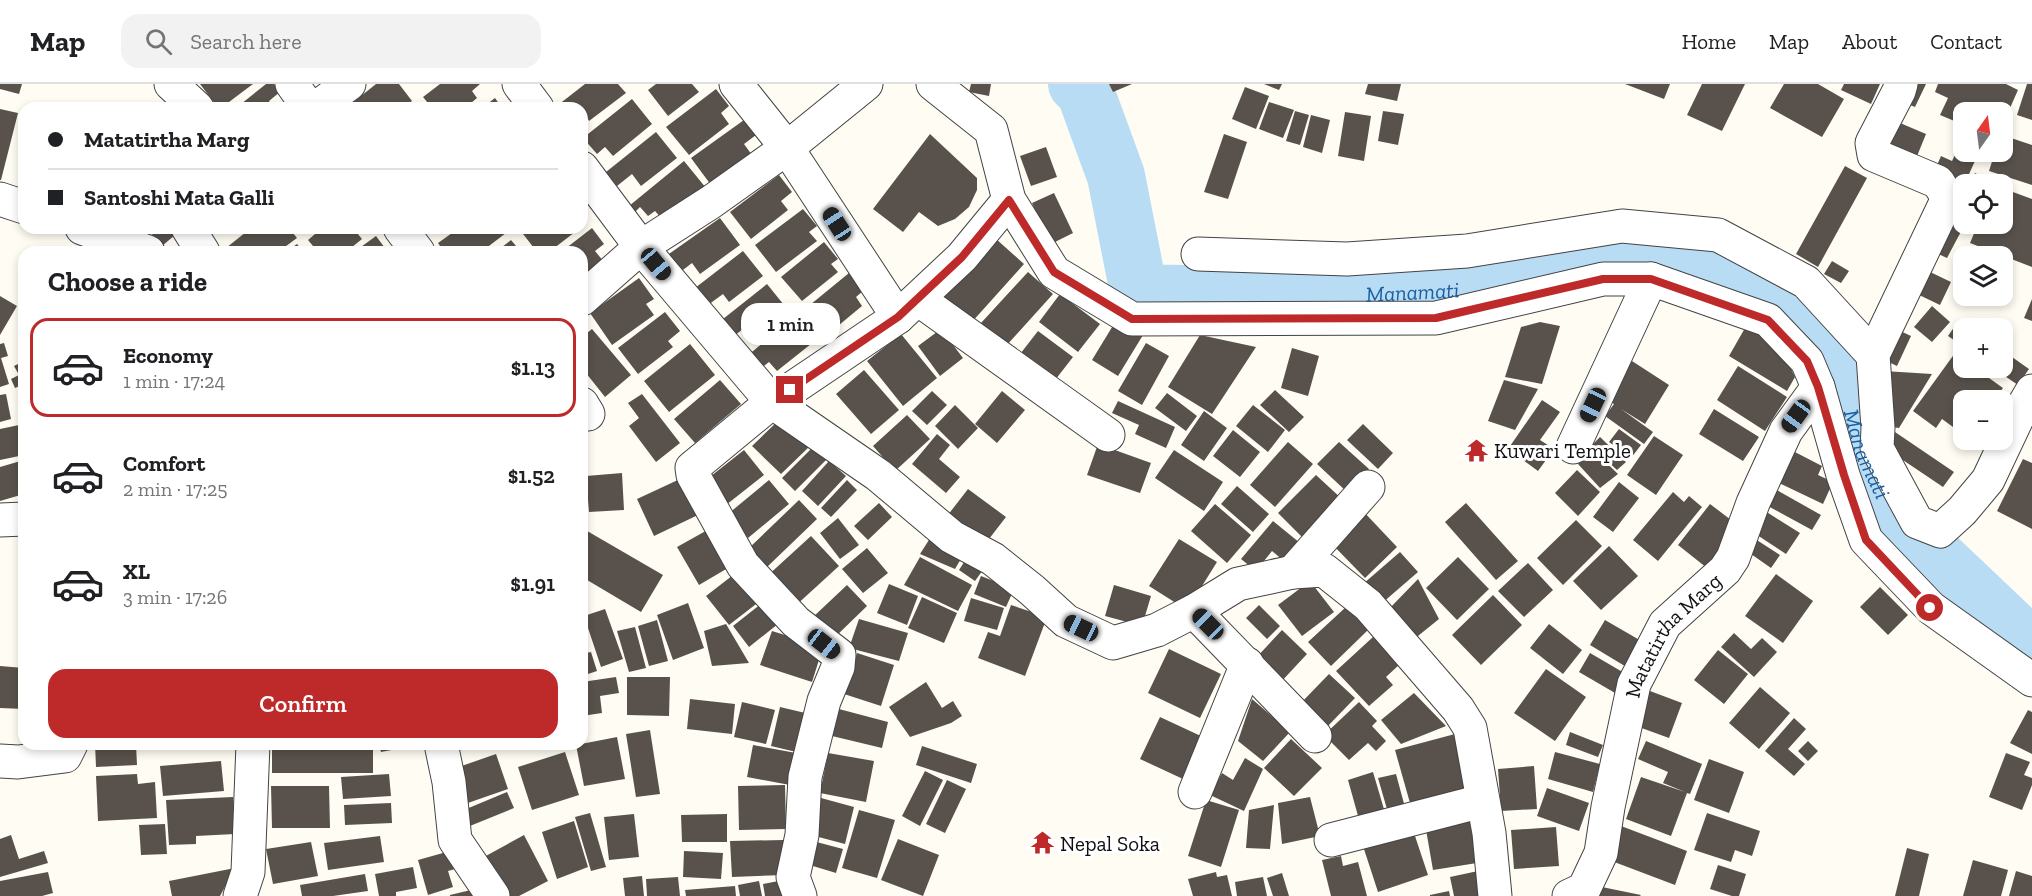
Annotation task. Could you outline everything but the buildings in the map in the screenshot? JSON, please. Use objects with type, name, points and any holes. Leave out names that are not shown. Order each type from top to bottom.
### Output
[{"type":"street","points":[[171,84],[190,102]]},
{"type":"street","points":[[292,84],[305,102]]},
{"type":"street","points":[[324,102],[349,84]]},
{"type":"street","points":[[519,84],[532,102]]},
{"type":"street","points":[[736,84],[908,308],[1108,435]]},
{"type":"street","points":[[588,294],[641,247],[711,202],[787,148],[866,84]]},
{"type":"street","points":[[933,84],[991,130],[1009,200],[1054,272],[1132,319],[1436,318],[1603,279],[1651,279],[1768,320],[1807,361],[1818,387],[1866,540],[1930,608],[2032,680]]},
{"type":"street","points":[[1901,84],[1872,143],[1874,155],[1938,182],[1948,198],[1873,355],[1878,448],[1917,522],[1940,531],[1962,511],[1988,480],[2032,391]]},
{"type":"street","points":[[588,176],[641,247],[772,402],[878,475],[952,537],[993,560],[1032,590],[1066,621],[1113,643],[1157,630],[1238,584],[1293,572],[1324,570],[1368,605],[1458,709],[1470,728],[1489,833],[1495,896]]},
{"type":"street","points":[[0,199],[18,205]]},
{"type":"street","points":[[800,896],[793,878],[801,836],[805,777],[824,701],[838,667],[839,655],[796,622],[743,565],[693,475],[692,468],[772,402],[908,308],[962,257],[1009,200]]},
{"type":"street","points":[[1198,254],[1347,259],[1467,251],[1622,226],[1718,235],[1806,282],[1873,355]]},
{"type":"street","points":[[98,234],[132,246]]},
{"type":"street","points":[[1573,447],[1651,279]]},
{"type":"street","name":"Matatirtha Marg","points":[[1569,896],[1584,889],[1601,853],[1608,807],[1634,684],[1665,624],[1725,570],[1733,558],[1753,503],[1786,430],[1818,387]]},
{"type":"street","points":[[1293,572],[1368,487]]},
{"type":"street","points":[[0,520],[18,519]]},
{"type":"street","points":[[1194,611],[1315,736]]},
{"type":"street","points":[[1195,792],[1247,664]]},
{"type":"street","points":[[0,761],[18,762],[65,756],[68,750]]},
{"type":"street","points":[[240,896],[248,872],[253,750]]},
{"type":"street","points":[[442,750],[449,782],[455,840],[493,896]]},
{"type":"street","points":[[1331,840],[1482,801]]},
{"type":"waterway","name":"Manamati","points":[[1077,84],[1085,91],[1116,176],[1139,293],[1309,297],[1485,288],[1627,260],[1731,276],[1805,319],[1841,373],[1863,453],[1894,517],[2032,648]]},
{"type":"place","name":"Kuwari Temple","points":[[1476,450]]},
{"type":"place","name":"Nepal Soka","points":[[1042,843]]},
{"type":"route","points":[[790,390],[898,317],[962,257],[1009,200],[1054,272],[1132,319],[1436,318],[1603,279],[1651,279],[1768,320],[1807,361],[1818,387],[1866,540],[1930,608]]}]
